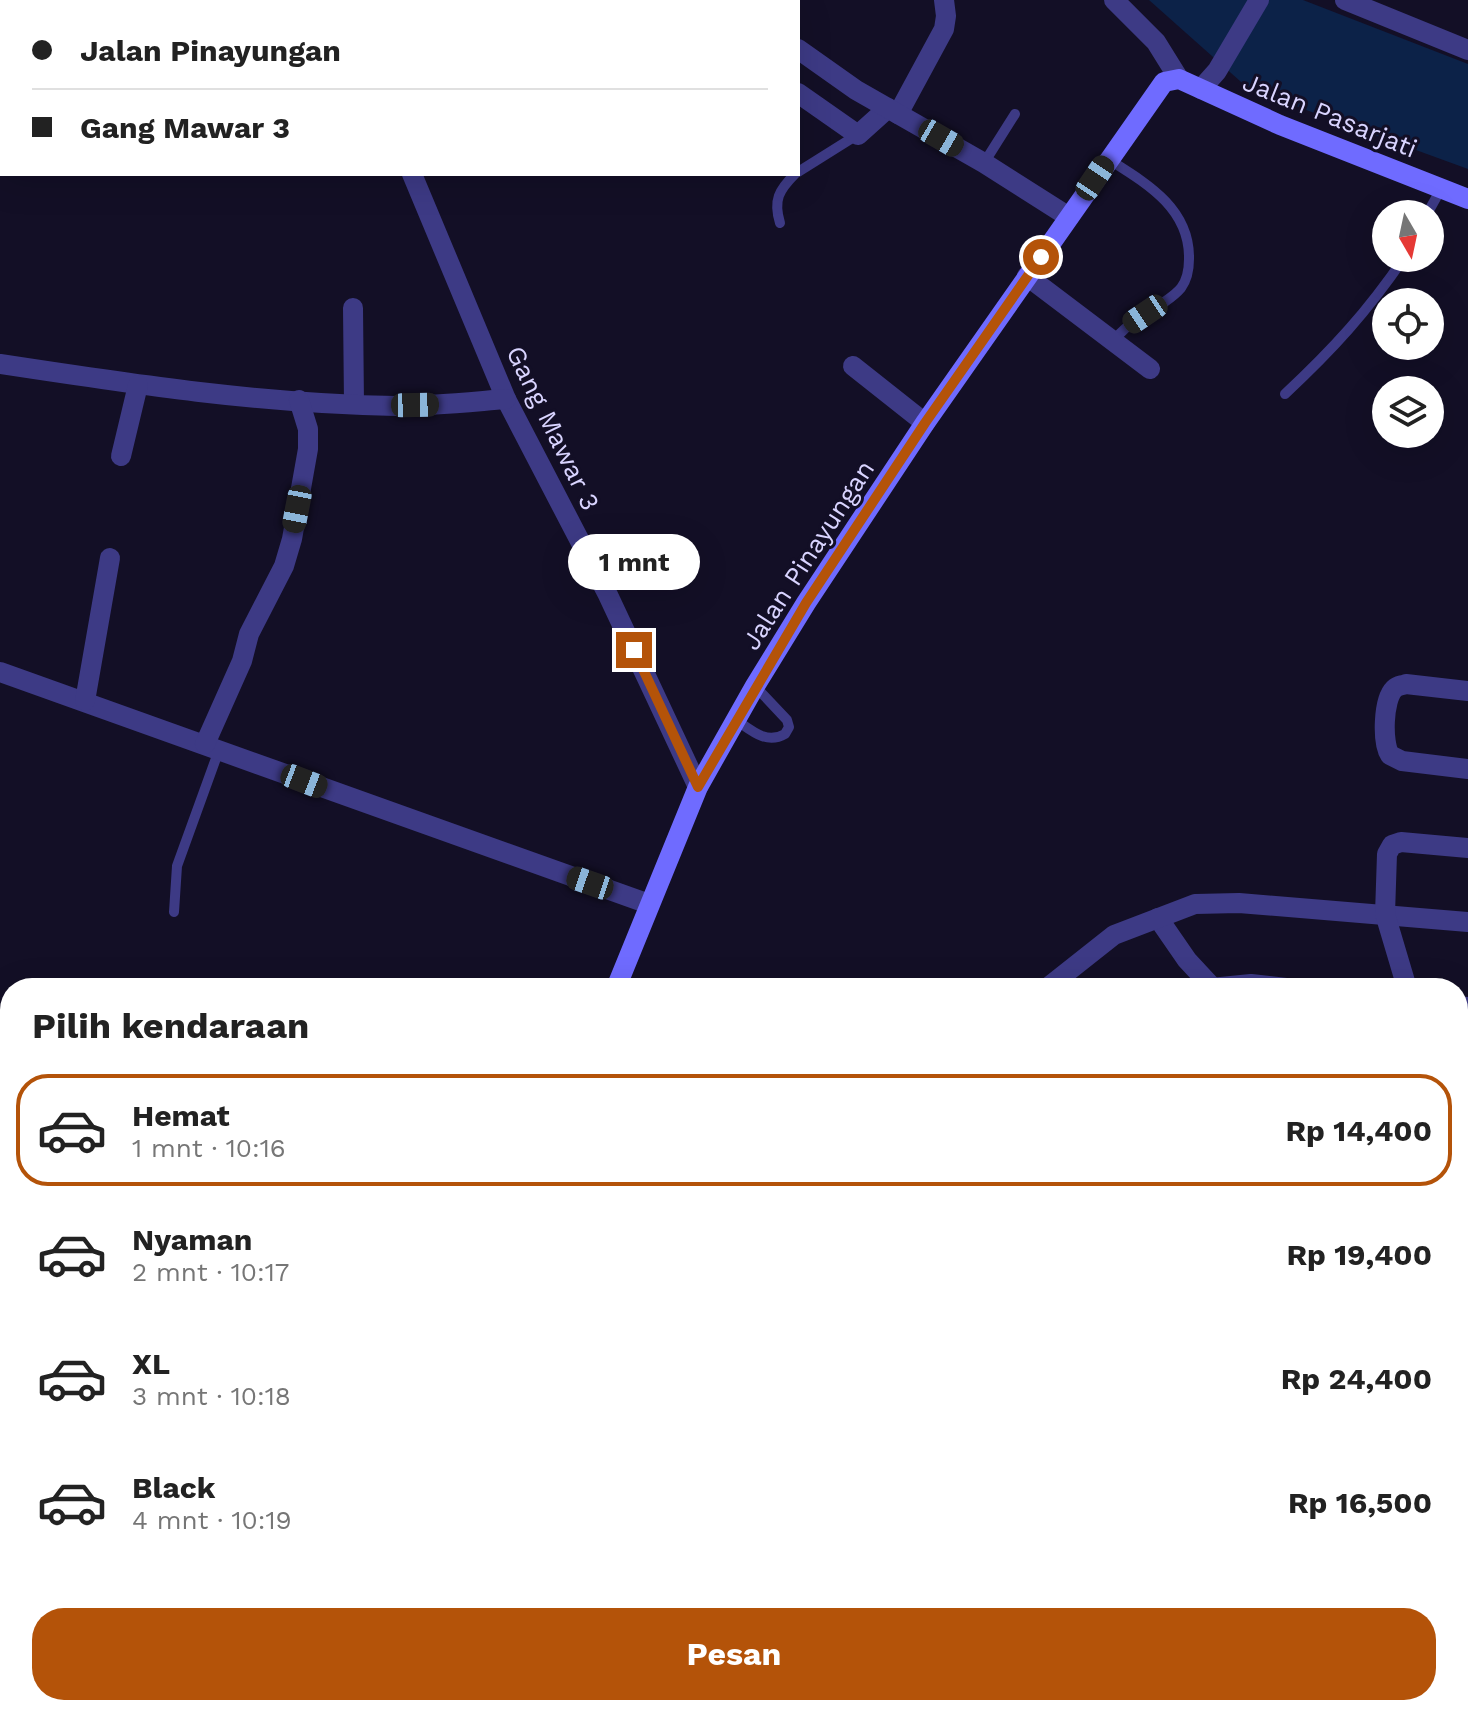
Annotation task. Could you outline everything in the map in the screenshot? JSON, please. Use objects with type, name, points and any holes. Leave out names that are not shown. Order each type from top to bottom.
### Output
[{"type":"main road","name":"Jalan Pasarjati","points":[[1176,79],[1280,125],[1468,199]]},
{"type":"main road","name":"Jalan Pinayungan","points":[[620,978],[698,787],[806,603],[925,423],[1108,159],[1164,82],[1176,79]]},
{"type":"street","points":[[800,94],[858,135],[893,111],[944,29],[944,0]]},
{"type":"street","points":[[1114,0],[1156,42],[1176,79]]},
{"type":"street","points":[[1201,89],[1217,71],[1259,0]]},
{"type":"street","points":[[1345,0],[1468,50]]},
{"type":"street","points":[[800,50],[856,90],[984,163],[1069,217]]},
{"type":"street","name":"Gang Mawar 3","points":[[413,176],[506,399],[608,595],[698,787]]},
{"type":"street","points":[[1027,276],[1150,369]]},
{"type":"street","points":[[353,308],[354,404]]},
{"type":"street","points":[[0,364],[138,385],[354,404],[434,405],[506,399]]},
{"type":"street","points":[[853,366],[925,423]]},
{"type":"street","points":[[121,456],[138,385]]},
{"type":"street","points":[[212,746],[253,625],[284,566],[292,539],[308,449],[308,429],[299,400]]},
{"type":"street","points":[[85,701],[110,558]]},
{"type":"street","points":[[0,672],[649,904]]},
{"type":"street","points":[[1468,691],[1406,684],[1397,686],[1387,703],[1384,738],[1390,755],[1402,761],[1468,769]]},
{"type":"street","points":[[1404,978],[1385,914],[1387,854],[1392,845],[1401,842],[1468,848]]},
{"type":"street","points":[[1060,978],[1114,935],[1195,904],[1239,903],[1468,922]]},
{"type":"street","points":[[1158,918],[1203,978]]},
{"type":"lane","points":[[984,163],[1015,114]]},
{"type":"lane","points":[[800,171],[858,135]]},
{"type":"lane","points":[[1108,159],[1163,198],[1183,222],[1189,247],[1189,271],[1180,288],[1131,323],[1112,341]]},
{"type":"lane","points":[[780,223],[776,210],[778,195],[794,176]]},
{"type":"lane","points":[[1435,200],[1441,189]]},
{"type":"lane","points":[[1285,394],[1337,345],[1367,311],[1394,272]]},
{"type":"lane","points":[[736,720],[769,739],[785,734],[789,727],[787,720],[755,686]]},
{"type":"lane","points":[[174,912],[177,866],[212,746]]},
{"type":"water","points":[[1149,0],[1303,0],[1468,64],[1468,169],[1249,89]]},
{"type":"route","points":[[634,650],[698,787],[806,603],[925,423],[1041,257]]}]
